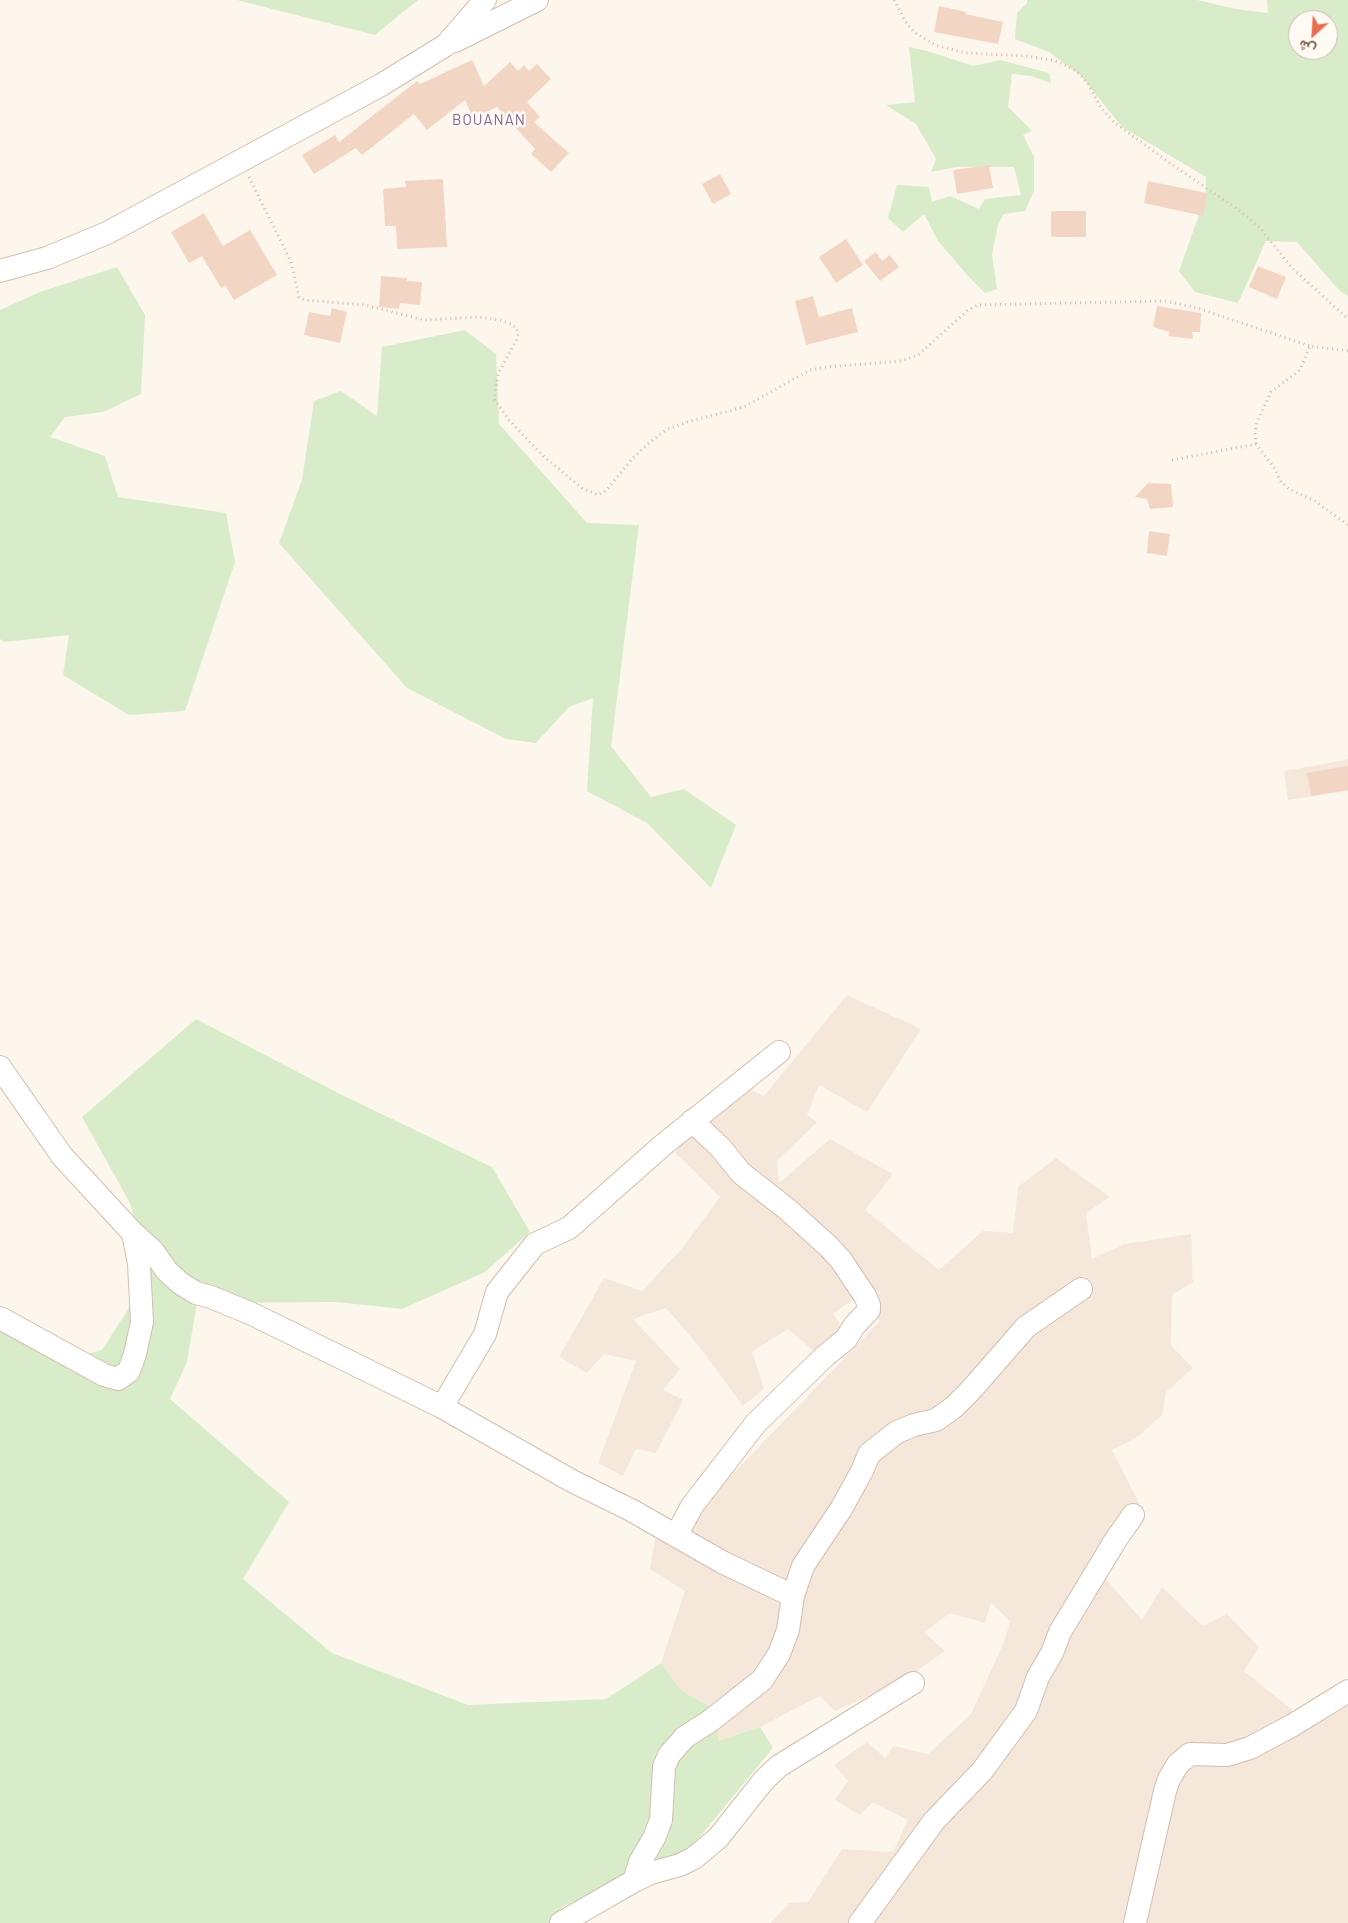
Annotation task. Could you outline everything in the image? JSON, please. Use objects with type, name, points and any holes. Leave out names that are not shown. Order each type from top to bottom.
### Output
[{"type":"street","points":[[446,45],[485,0]]},
{"type":"street","points":[[0,271],[47,258],[74,248],[174,198],[381,85],[446,45],[537,0]]},
{"type":"street","points":[[442,1407],[485,1334],[497,1292],[535,1244],[569,1228],[692,1121],[779,1052]]},
{"type":"street","points":[[0,1067],[62,1156],[133,1233],[152,1250],[167,1271],[180,1283],[196,1293],[212,1296],[252,1314],[442,1407],[572,1481],[631,1510],[722,1562],[793,1596]]},
{"type":"street","points":[[676,1536],[692,1506],[756,1423],[825,1356],[846,1339],[868,1310],[869,1305],[866,1296],[841,1260],[828,1246],[787,1209],[741,1173],[720,1147],[692,1121]]},
{"type":"street","points":[[0,1318],[104,1375],[118,1379],[129,1371],[142,1322],[139,1264],[133,1233]]},
{"type":"street","points":[[634,1881],[640,1862],[654,1838],[660,1820],[664,1767],[668,1755],[685,1737],[710,1721],[762,1680],[779,1654],[788,1630],[793,1596],[803,1566],[841,1509],[869,1454],[897,1432],[914,1425],[936,1420],[954,1406],[971,1390],[1026,1327],[1081,1288]]},
{"type":"street","points":[[860,1923],[934,1820],[982,1771],[1020,1719],[1026,1710],[1038,1677],[1052,1653],[1060,1632],[1115,1541],[1134,1515]]},
{"type":"street","points":[[561,1923],[634,1881],[650,1873],[680,1865],[704,1851],[718,1838],[764,1780],[779,1766],[913,1683]]},
{"type":"street","points":[[1135,1923],[1165,1790],[1178,1764],[1190,1754],[1227,1754],[1250,1748],[1293,1725],[1348,1691]]},
{"type":"path","points":[[894,0],[905,21],[914,32],[935,45],[966,53],[1046,59],[1061,63],[1078,72],[1088,84],[1101,108],[1115,123],[1159,156],[1240,211],[1260,228],[1292,268],[1348,319]]},
{"type":"path","points":[[241,160],[290,262],[299,297],[305,300],[365,304],[424,320],[478,317],[500,320],[511,324],[517,329],[516,341],[498,374],[494,399],[509,420],[542,455],[582,488],[598,495],[607,490],[631,460],[666,430],[687,422],[744,407],[810,370],[901,361],[918,355],[946,332],[967,311],[978,305],[1165,301],[1197,308],[1310,346],[1348,351]]},
{"type":"path","points":[[1310,346],[1300,370],[1271,392],[1257,422],[1256,444],[1275,469],[1281,482],[1289,489],[1315,501],[1348,525]]},
{"type":"path","points":[[1172,460],[1256,444]]},
{"type":"shaded area","points":[[1348,758],[1348,791],[1288,800],[1284,771]]},
{"type":"shaded area","points":[[847,995],[921,1029],[867,1112],[819,1085],[807,1115],[817,1122],[777,1161],[779,1183],[830,1139],[893,1174],[865,1210],[939,1270],[983,1231],[1013,1233],[1018,1187],[1056,1158],[1110,1197],[1086,1213],[1092,1259],[1124,1244],[1191,1234],[1193,1282],[1172,1295],[1171,1345],[1193,1368],[1166,1392],[1162,1415],[1137,1437],[1112,1450],[1143,1510],[1105,1578],[1142,1620],[1162,1587],[1203,1626],[1227,1614],[1259,1647],[1244,1671],[1295,1712],[1348,1702],[1348,1923],[771,1923],[789,1903],[808,1902],[842,1849],[893,1852],[908,1820],[873,1802],[860,1815],[835,1800],[848,1781],[834,1765],[867,1742],[885,1758],[894,1746],[928,1754],[971,1714],[1004,1642],[1010,1621],[991,1603],[985,1623],[950,1613],[924,1632],[945,1651],[904,1680],[835,1711],[820,1696],[760,1727],[718,1741],[719,1712],[682,1691],[661,1663],[685,1591],[650,1569],[657,1529],[699,1509],[880,1321],[856,1297],[833,1314],[847,1333],[815,1352],[788,1329],[752,1352],[764,1389],[743,1406],[698,1345],[666,1308],[633,1319],[680,1369],[663,1390],[683,1400],[656,1453],[636,1449],[623,1476],[598,1463],[636,1361],[604,1354],[587,1373],[559,1357],[604,1278],[642,1291],[684,1246],[720,1197],[675,1153],[728,1079],[764,1096]]},
{"type":"green space","points":[[237,0],[418,0],[375,35]]},
{"type":"green space","points":[[1027,0],[1197,0],[1236,9],[1268,13],[1267,0],[1348,0],[1348,296],[1339,290],[1297,242],[1266,241],[1238,303],[1195,292],[1179,271],[1206,195],[1206,177],[1122,127],[1081,76],[1049,52],[1015,39],[1017,13],[1027,3]]},
{"type":"green space","points":[[909,47],[974,66],[1000,60],[1049,73],[1051,83],[1031,76],[1012,74],[1008,107],[1032,131],[1023,135],[1034,157],[1034,191],[1025,211],[1004,214],[998,225],[992,254],[997,289],[985,293],[969,277],[938,241],[924,214],[903,232],[888,218],[897,185],[929,187],[932,202],[950,196],[979,209],[985,199],[1021,195],[1014,167],[956,167],[931,172],[936,159],[916,124],[886,105],[915,102]]},
{"type":"green space","points":[[117,267],[145,315],[141,394],[103,412],[65,417],[50,437],[105,456],[118,497],[226,513],[235,562],[185,711],[129,715],[63,675],[69,635],[4,642],[0,639],[0,310],[40,292]]},
{"type":"green space","points":[[465,330],[496,354],[499,424],[587,523],[639,525],[611,746],[651,797],[684,789],[736,825],[711,888],[647,823],[587,791],[593,698],[569,707],[536,743],[506,739],[407,688],[279,543],[302,480],[314,401],[341,391],[377,416],[382,347]]},
{"type":"green space","points":[[196,1019],[340,1094],[492,1167],[530,1232],[485,1272],[402,1309],[337,1302],[197,1303],[187,1362],[170,1399],[289,1502],[243,1579],[332,1653],[468,1705],[606,1699],[661,1663],[682,1691],[719,1712],[718,1741],[760,1727],[773,1748],[688,1851],[562,1907],[558,1923],[0,1923],[0,1330],[64,1360],[102,1350],[150,1275],[130,1203],[82,1117]]},
{"type":"building","points":[[939,6],[1003,22],[998,44],[934,32]]},
{"type":"building","points":[[472,60],[484,86],[510,62],[518,71],[524,65],[529,71],[537,64],[551,79],[527,102],[540,117],[534,122],[569,153],[551,172],[531,154],[535,149],[497,107],[473,118],[465,100],[427,130],[414,114],[362,155],[356,148],[314,174],[302,155],[335,135],[339,142],[417,81],[420,84]]},
{"type":"building","points":[[989,165],[993,188],[957,194],[953,170]]},
{"type":"building","points":[[720,174],[731,194],[713,204],[702,184]]},
{"type":"building","points":[[443,179],[447,247],[397,249],[396,226],[385,226],[383,189],[406,187],[405,181]]},
{"type":"building","points":[[1148,181],[1207,193],[1203,216],[1144,203]]},
{"type":"building","points":[[1051,211],[1086,211],[1086,237],[1051,237]]},
{"type":"building","points":[[204,213],[223,246],[250,230],[277,275],[234,300],[225,285],[221,288],[202,256],[189,263],[171,232]]},
{"type":"building","points":[[846,239],[863,265],[836,283],[819,257]]},
{"type":"building","points":[[876,252],[882,261],[890,255],[899,267],[880,281],[864,261]]},
{"type":"building","points":[[1258,266],[1286,277],[1277,299],[1249,287]]},
{"type":"building","points":[[381,276],[407,278],[407,281],[422,282],[420,305],[400,303],[399,309],[379,307]]},
{"type":"building","points":[[813,296],[819,317],[852,308],[858,332],[806,345],[795,301]]},
{"type":"building","points":[[1157,306],[1201,313],[1200,332],[1192,332],[1193,339],[1168,336],[1170,332],[1153,327]]},
{"type":"building","points":[[332,308],[347,312],[340,343],[304,335],[309,312],[330,316]]},
{"type":"building","points":[[1148,483],[1171,484],[1173,507],[1150,509],[1147,499],[1135,497]]},
{"type":"building","points":[[1149,531],[1170,534],[1167,556],[1147,553]]},
{"type":"building","points":[[1348,766],[1348,790],[1311,796],[1307,773]]},
{"type":"district","name":"BOUANAN","points":[[489,120]]}]
